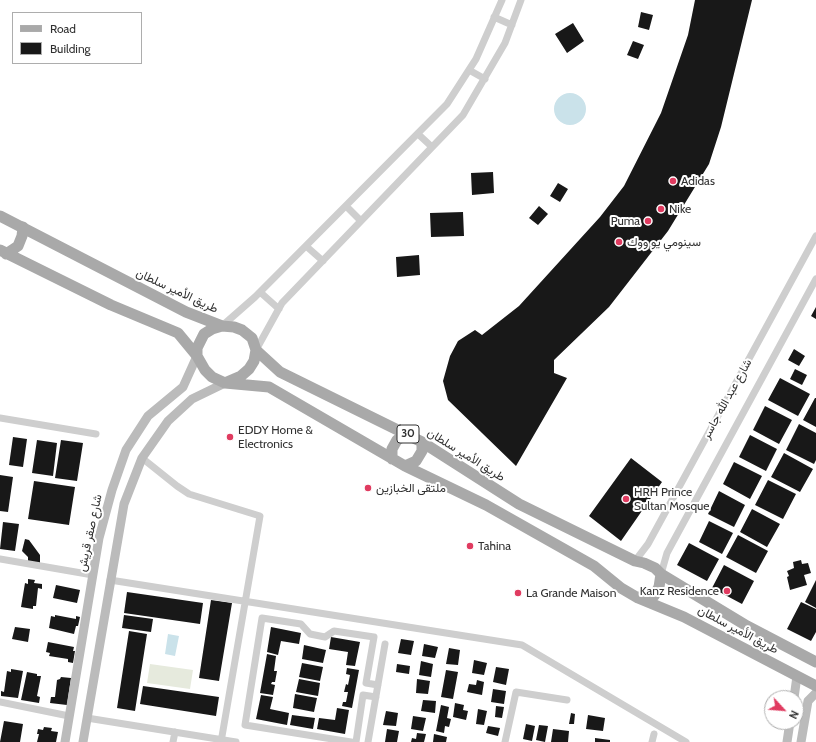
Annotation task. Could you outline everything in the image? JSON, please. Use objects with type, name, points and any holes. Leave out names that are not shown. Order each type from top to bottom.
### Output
[{"type":"main road","name":"طريق الأمير سلطان","points":[[2,219],[23,228],[186,312],[222,326],[234,327],[242,330],[252,338],[256,350],[280,372],[422,442],[519,504],[635,560],[655,568],[661,574],[747,626],[816,662]]},
{"type":"main road","points":[[3,252],[18,246],[23,228]]},
{"type":"main road","name":"طريق الأمير سلطان","points":[[3,252],[111,305],[178,333],[197,356],[205,370],[212,376],[225,383],[269,387],[392,459],[486,505],[594,566],[621,588],[638,598],[684,617],[816,686]]},
{"type":"main road","points":[[197,356],[197,348],[204,334],[212,329],[222,326]]},
{"type":"main road","points":[[225,383],[241,376],[249,369],[254,361],[256,350]]},
{"type":"main road","points":[[392,459],[392,449],[397,440],[407,434]]},
{"type":"main road","points":[[405,466],[416,461],[422,451],[422,442]]},
{"type":"main road","points":[[638,598],[654,596],[659,587],[661,574]]},
{"type":"street","points":[[222,326],[260,292],[447,104],[476,59],[502,0]]},
{"type":"street","points":[[256,350],[282,304],[463,115],[505,43],[521,0]]},
{"type":"street","points":[[494,17],[512,25]]},
{"type":"street","points":[[469,70],[485,79]]},
{"type":"street","points":[[418,134],[432,147]]},
{"type":"street","points":[[346,206],[361,221]]},
{"type":"street","name":"شارع عبد الله جاسر","points":[[635,560],[648,544],[816,236]]},
{"type":"street","points":[[306,246],[323,261]]},
{"type":"street","name":"شارع عبد الله جاسر","points":[[661,574],[667,553],[816,279]]},
{"type":"street","points":[[260,292],[279,309]]},
{"type":"street","name":"شارع صقر قريش","points":[[65,742],[99,538],[112,490],[126,450],[148,416],[183,387],[197,356]]},
{"type":"street","points":[[83,742],[124,504],[142,458],[168,421],[192,399],[225,383]]},
{"type":"street","points":[[0,418],[96,434]]},
{"type":"street","points":[[142,458],[189,494],[260,516],[221,741]]},
{"type":"street","points":[[0,559],[93,575]]},
{"type":"street","points":[[110,580],[522,645],[686,742]]},
{"type":"street","points":[[351,742],[245,725],[262,618],[301,624],[310,634],[318,636],[325,637],[334,631],[374,638],[366,683],[378,685]]},
{"type":"street","points":[[368,742],[385,644]]},
{"type":"street","points":[[795,690],[798,676]]},
{"type":"street","points":[[505,742],[516,692],[567,700]]},
{"type":"street","points":[[801,742],[808,701],[816,693]]},
{"type":"street","points":[[356,742],[363,695],[376,697]]},
{"type":"street","points":[[0,702],[69,716]]},
{"type":"street","points":[[87,718],[221,741],[236,742]]},
{"type":"street","points":[[787,742],[789,730]]},
{"type":"street","points":[[173,742],[175,732]]},
{"type":"street","points":[[652,742],[654,734]]},
{"type":"shaded area","points":[[150,664],[193,670],[190,689],[147,683]]},
{"type":"water","points":[[567,93],[573,93],[582,97],[586,109],[582,121],[573,125],[567,125],[558,121],[554,112],[554,106],[558,97]]},
{"type":"water","points":[[168,634],[179,636],[175,656],[165,654]]},
{"type":"building","name":"سينومي يو ووك","points":[[695,0],[752,0],[721,127],[709,164],[668,231],[609,307],[554,360],[554,373],[567,378],[516,466],[448,400],[443,381],[450,356],[458,341],[475,330],[482,335],[519,306],[600,217],[624,186],[661,113],[688,35]]},
{"type":"building","points":[[641,12],[653,15],[649,30],[638,27]]},
{"type":"building","points":[[573,23],[584,41],[567,53],[555,34]]},
{"type":"building","points":[[633,41],[644,45],[638,59],[627,55]]},
{"type":"building","points":[[493,172],[494,193],[472,195],[471,173]]},
{"type":"building","points":[[558,183],[568,189],[560,202],[550,196]]},
{"type":"building","points":[[539,206],[548,214],[538,225],[529,218]]},
{"type":"building","points":[[463,212],[464,236],[431,237],[430,213]]},
{"type":"building","points":[[419,255],[420,275],[397,277],[396,257]]},
{"type":"building","points":[[816,307],[816,319],[811,316]]},
{"type":"building","points":[[794,349],[805,356],[799,366],[788,360]]},
{"type":"building","points":[[795,369],[807,375],[802,385],[790,379]]},
{"type":"building","points":[[780,378],[810,394],[798,416],[768,400]]},
{"type":"building","points":[[816,398],[816,427],[803,420]]},
{"type":"building","points":[[765,406],[792,420],[779,444],[753,430]]},
{"type":"building","points":[[799,424],[816,433],[816,460],[814,464],[786,450]]},
{"type":"building","points":[[750,435],[777,449],[766,471],[739,457]]},
{"type":"building","points":[[13,437],[27,439],[23,467],[9,465]]},
{"type":"building","points":[[37,440],[57,443],[53,476],[32,473]]},
{"type":"building","points":[[61,440],[83,443],[77,481],[55,478]]},
{"type":"building","points":[[784,453],[813,469],[800,492],[771,477]]},
{"type":"building","name":"HRH Prince Sultan Mosque","points":[[631,458],[662,482],[621,541],[589,516]]},
{"type":"building","points":[[734,462],[762,476],[750,499],[723,484]]},
{"type":"building","points":[[0,475],[13,477],[8,512],[0,511]]},
{"type":"building","points":[[768,480],[796,494],[783,519],[755,505]]},
{"type":"building","points":[[34,481],[75,487],[69,525],[28,519]]},
{"type":"building","points":[[719,491],[745,505],[734,527],[708,514]]},
{"type":"building","points":[[752,509],[780,524],[767,547],[740,532]]},
{"type":"building","points":[[709,521],[733,533],[722,554],[699,542]]},
{"type":"building","points":[[3,522],[19,524],[15,551],[0,549]]},
{"type":"building","points":[[738,535],[768,551],[756,573],[726,557]]},
{"type":"building","points":[[25,539],[29,540],[40,555],[40,564],[28,563],[28,557],[22,551]]},
{"type":"building","points":[[689,543],[719,559],[707,581],[677,565]]},
{"type":"building","points":[[801,560],[802,564],[808,563],[811,573],[804,575],[807,585],[790,590],[787,571],[794,568],[793,562]]},
{"type":"building","points":[[724,565],[754,581],[742,604],[712,588]]},
{"type":"building","points":[[28,579],[35,580],[34,583],[42,584],[42,589],[38,588],[36,606],[33,606],[33,609],[21,607],[25,583],[28,584]]},
{"type":"building","points":[[816,580],[816,608],[805,602]]},
{"type":"building","points":[[56,585],[80,590],[77,603],[53,598]]},
{"type":"building","points":[[127,592],[203,603],[200,624],[124,613]]},
{"type":"building","points":[[211,600],[232,603],[219,681],[199,678]]},
{"type":"building","points":[[801,602],[816,609],[816,632],[811,641],[787,629]]},
{"type":"building","points":[[55,615],[76,619],[76,616],[80,617],[74,634],[49,628],[51,616],[55,617]]},
{"type":"building","points":[[124,615],[153,619],[151,632],[122,628]]},
{"type":"building","points":[[15,627],[30,629],[28,642],[12,639]]},
{"type":"building","points":[[271,627],[301,633],[299,644],[281,641],[278,655],[267,652]]},
{"type":"building","points":[[129,631],[147,634],[135,711],[117,708]]},
{"type":"building","points":[[331,637],[360,642],[355,666],[346,665],[348,652],[329,649]]},
{"type":"building","points":[[401,639],[414,641],[411,655],[398,653]]},
{"type":"building","points":[[48,642],[74,647],[73,651],[75,651],[73,663],[68,662],[68,659],[49,656],[50,653],[46,652]]},
{"type":"building","points":[[424,644],[438,647],[435,658],[422,656]]},
{"type":"building","points":[[304,645],[326,650],[323,663],[302,659]]},
{"type":"building","points":[[449,648],[460,650],[458,665],[446,664]]},
{"type":"building","points":[[267,654],[276,656],[274,671],[277,671],[275,682],[272,682],[271,684],[275,685],[273,695],[260,693]]},
{"type":"building","points":[[474,660],[487,663],[484,675],[472,673]]},
{"type":"building","points":[[421,661],[433,664],[431,677],[419,675]]},
{"type":"building","points":[[302,663],[323,667],[320,681],[299,677]]},
{"type":"building","points":[[397,664],[410,666],[409,674],[396,672]]},
{"type":"building","points":[[496,667],[509,669],[506,685],[493,682]]},
{"type":"building","points":[[347,668],[359,670],[352,708],[342,706],[343,702],[346,702],[348,692],[344,692],[346,684],[348,685],[350,675],[346,674]]},
{"type":"building","points":[[11,669],[23,671],[18,698],[1,696],[1,691],[4,692],[7,671],[11,672]]},
{"type":"building","points":[[446,670],[458,672],[453,699],[441,697]]},
{"type":"building","points":[[27,672],[41,676],[37,696],[40,697],[39,703],[21,700]]},
{"type":"building","points":[[61,677],[71,678],[67,705],[50,703],[51,697],[55,697],[57,680]]},
{"type":"building","points":[[299,679],[320,683],[318,696],[296,692]]},
{"type":"building","points":[[417,679],[430,681],[428,694],[416,693]]},
{"type":"building","points":[[477,680],[484,682],[482,695],[467,692],[469,684],[476,685]]},
{"type":"building","points":[[143,686],[219,697],[216,716],[140,704]]},
{"type":"building","points":[[493,689],[506,691],[504,704],[491,702]]},
{"type":"building","points":[[295,694],[317,698],[314,712],[293,708]]},
{"type":"building","points":[[261,695],[273,697],[270,709],[289,713],[287,725],[256,719]]},
{"type":"building","points":[[423,700],[436,701],[435,713],[421,711]]},
{"type":"building","points":[[455,703],[464,705],[463,710],[468,711],[466,720],[453,717]]},
{"type":"building","points":[[441,705],[449,707],[447,718],[451,719],[449,727],[445,726],[444,733],[436,731]]},
{"type":"building","points":[[496,706],[504,707],[502,718],[495,717]]},
{"type":"building","points":[[337,708],[349,710],[345,734],[317,729],[319,718],[335,720]]},
{"type":"building","points":[[478,709],[487,711],[484,725],[476,724]]},
{"type":"building","points":[[386,711],[398,713],[396,726],[383,725]]},
{"type":"building","points":[[571,713],[575,714],[574,724],[569,724]]},
{"type":"building","points":[[292,715],[315,718],[313,729],[290,725]]},
{"type":"building","points":[[588,715],[605,718],[603,731],[586,729]]},
{"type":"building","points":[[413,716],[426,718],[423,731],[411,729]]},
{"type":"building","points":[[4,721],[23,724],[20,742],[0,742]]},
{"type":"building","points":[[526,724],[535,726],[532,741],[523,739]]},
{"type":"building","points":[[539,725],[548,726],[545,742],[536,740]]},
{"type":"building","points":[[488,726],[500,728],[498,736],[486,733]]},
{"type":"building","points":[[44,727],[52,728],[51,731],[58,732],[56,742],[37,742],[39,734],[37,734],[38,729],[43,730]]},
{"type":"building","points":[[387,729],[399,731],[397,742],[385,742]]},
{"type":"building","points":[[553,729],[569,731],[568,742],[551,742]]},
{"type":"building","points":[[417,733],[426,734],[424,742],[411,742],[412,738],[416,739]]},
{"type":"building","points":[[434,734],[447,737],[446,742],[433,742]]},
{"type":"building","points":[[595,738],[610,740],[610,742],[595,742]]},
{"type":"place","name":"Adidas","points":[[673,181]]},
{"type":"place","name":"Nike","points":[[661,209]]},
{"type":"place","name":"Puma","points":[[648,221]]},
{"type":"place","name":"سينومي يو ووك","points":[[619,242]]},
{"type":"place","name":"EDDY Home & Electronics","points":[[230,437]]},
{"type":"place","name":"ملتقى الخبازين","points":[[368,488]]},
{"type":"place","name":"HRH Prince Sultan Mosque","points":[[626,499]]},
{"type":"place","name":"Tahina","points":[[470,546]]},
{"type":"place","name":"Kanz Residence","points":[[727,591]]},
{"type":"place","name":"La Grande Maison","points":[[518,593]]}]
